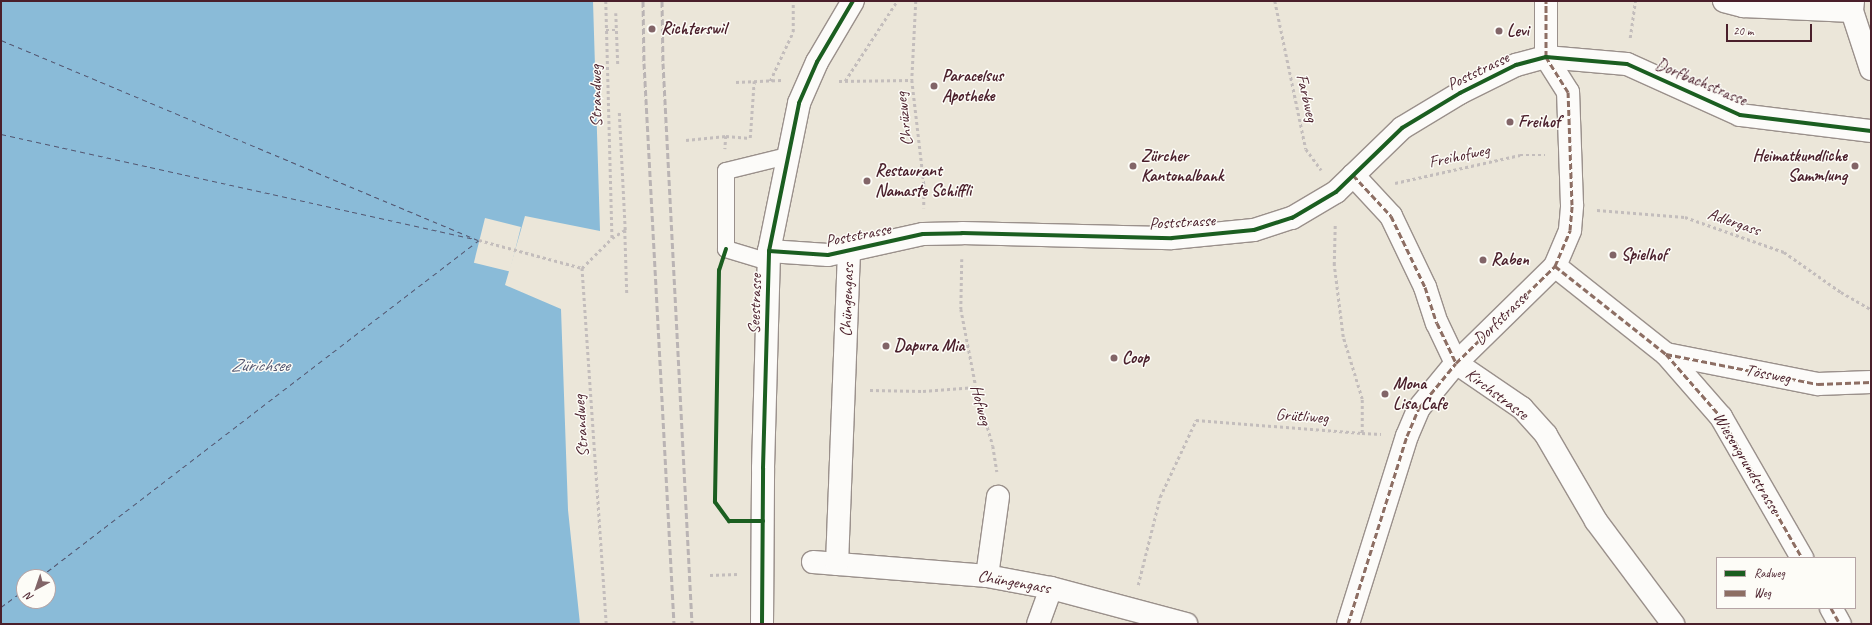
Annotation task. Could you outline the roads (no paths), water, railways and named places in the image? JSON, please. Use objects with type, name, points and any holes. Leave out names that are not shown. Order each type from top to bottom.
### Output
[{"type":"street","name":"Seestrasse","points":[[762,624],[763,468],[769,256],[787,156],[799,103],[817,62],[853,1]]},
{"type":"street","points":[[1546,1],[1546,57]]},
{"type":"street","points":[[1724,1],[1743,6],[1852,6],[1871,69]]},
{"type":"street","name":"Dorfbachstrasse","points":[[1546,57],[1627,64],[1740,115],[1871,131]]},
{"type":"street","name":"Dorfstrasse","points":[[1348,624],[1410,429],[1419,408],[1456,363],[1555,266],[1570,230],[1572,205],[1568,92],[1546,57]]},
{"type":"street","name":"Poststrasse","points":[[769,256],[807,256],[849,252],[923,234],[962,233],[1172,238],[1254,230],[1292,218],[1336,192],[1402,128],[1460,93],[1516,65],[1546,57]]},
{"type":"street","name":"Kirchstrasse","points":[[1353,176],[1392,216],[1425,287],[1437,323],[1456,363],[1522,408],[1546,435],[1596,521],[1673,624]]},
{"type":"street","name":"Chüngengass","points":[[837,564],[849,252]]},
{"type":"street","name":"Wiesengrundstrasse","points":[[1555,266],[1666,354],[1721,417],[1801,557]]},
{"type":"street","name":"Tössweg","points":[[1666,354],[1818,384],[1871,382]]},
{"type":"street","points":[[987,576],[998,496]]},
{"type":"street","name":"Chüngengass","points":[[814,562],[987,576],[1051,588],[1186,624]]},
{"type":"street","points":[[1038,624],[1051,588]]},
{"type":"street","points":[[1832,609],[1840,624]]},
{"type":"lane","points":[[769,256],[726,249],[726,171],[787,156]]},
{"type":"water","name":"Zürichsee","points":[[1,1],[593,1],[600,231],[525,216],[505,285],[561,309],[568,510],[580,624],[1,624]]},
{"type":"railway","points":[[643,1],[644,63],[674,624]]},
{"type":"railway","points":[[662,1],[663,63],[692,624]]},
{"type":"place","name":"Richterswil","points":[[652,29]]},
{"type":"place","name":"Levi","points":[[1499,31]]},
{"type":"place","name":"Paracelsus Apotheke","points":[[934,86]]},
{"type":"place","name":"Freihof","points":[[1510,122]]},
{"type":"place","name":"Zürcher Kantonalbank","points":[[1133,166]]},
{"type":"place","name":"Heimatkundliche Sammlung","points":[[1855,166]]},
{"type":"place","name":"Restaurant Namaste Schiffli","points":[[867,181]]},
{"type":"place","name":"Spielhof","points":[[1613,255]]},
{"type":"place","name":"Raben","points":[[1483,260]]},
{"type":"place","name":"Dapura Mia","points":[[886,346]]},
{"type":"place","name":"Coop","points":[[1114,358]]},
{"type":"place","name":"Mona Lisa Cafe","points":[[1385,394]]}]
